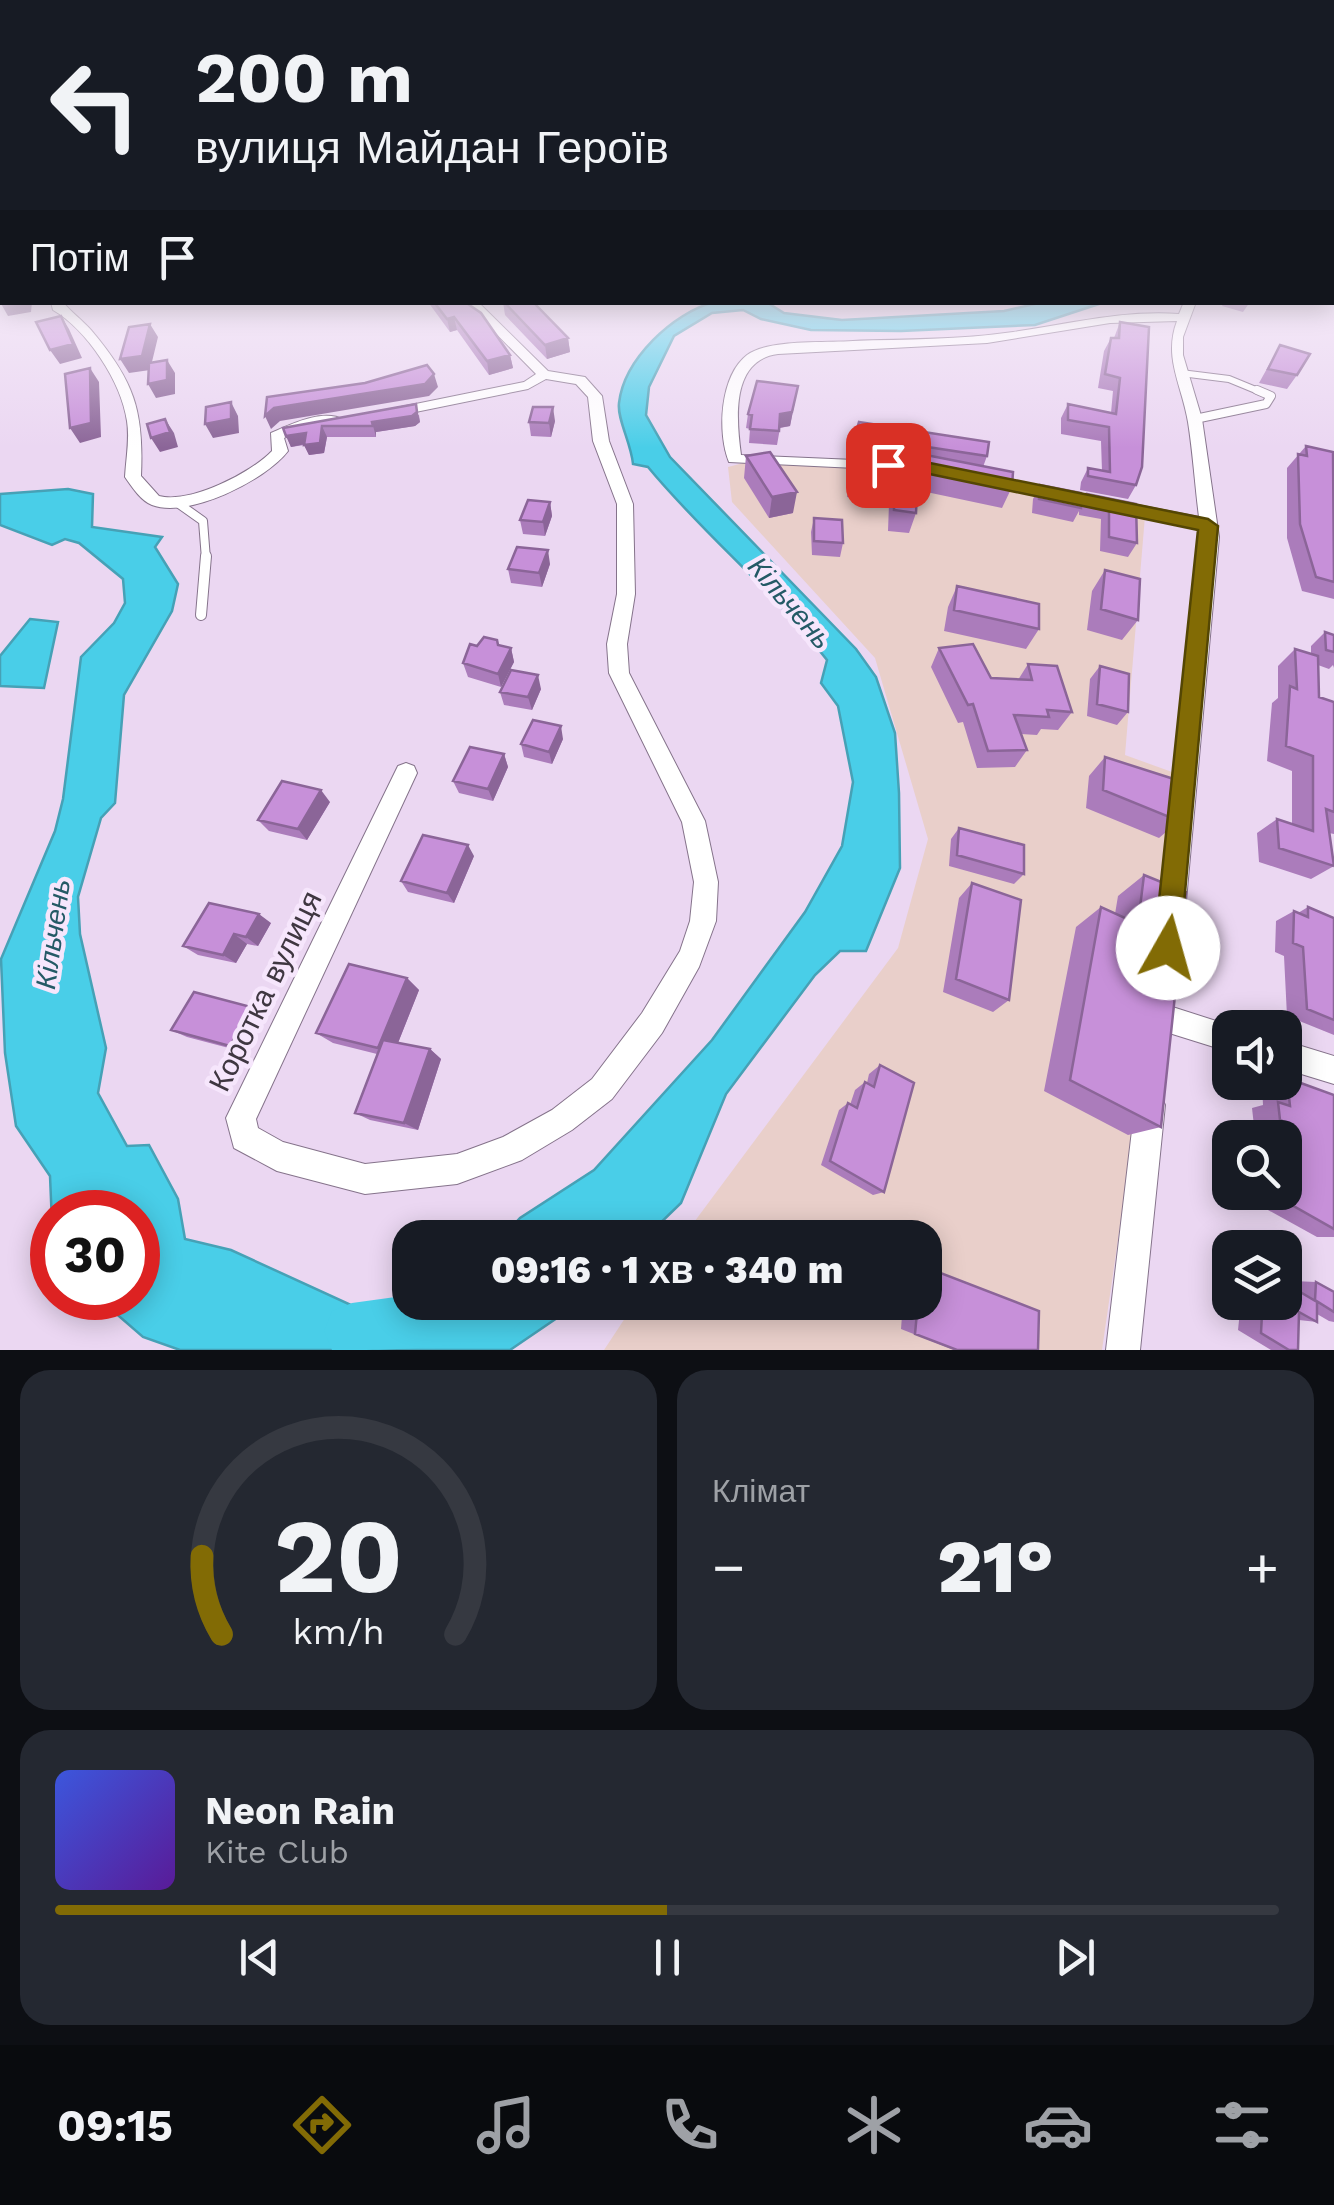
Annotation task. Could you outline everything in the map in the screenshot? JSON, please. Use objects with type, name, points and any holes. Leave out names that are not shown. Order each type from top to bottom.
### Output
[{"type":"street","points":[[80,322],[126,394],[136,439],[133,478],[153,500],[179,504],[268,467],[280,452],[276,436],[286,428],[364,417]]},
{"type":"street","name":"Коротка вулиця","points":[[406,773],[241,1118],[246,1137],[276,1156],[365,1179],[457,1169],[511,1149],[602,1090],[652,1023],[690,958],[702,921],[706,882],[693,820],[619,672],[617,644],[626,594],[624,504],[601,441],[595,396],[580,380],[544,375],[496,322]]},
{"type":"street","points":[[939,470],[734,458],[729,422],[748,360],[759,353],[786,349],[1029,334],[1084,322]]},
{"type":"street","points":[[1169,942],[1208,526],[1195,419],[1181,373],[1176,337],[1183,322]]},
{"type":"street","points":[[382,414],[528,384],[544,375]]},
{"type":"street","points":[[976,478],[1208,526]]},
{"type":"street","points":[[1164,980],[1159,1027],[1212,1035]]},
{"type":"street","points":[[1302,1060],[1334,1070]]},
{"type":"street","points":[[1122,1350],[1153,1076]]},
{"type":"lane","points":[[1181,373],[1230,378],[1271,396],[1266,404],[1254,408],[1195,419]]},
{"type":"lane","points":[[179,504],[202,521],[206,556],[202,615]]},
{"type":"shaded area","points":[[751,461],[906,470],[1145,516],[1125,755],[1172,772],[1165,915],[1102,1350],[604,1350],[624,1320],[942,1320],[942,1220],[696,1220],[898,948],[928,839],[875,658],[732,502],[728,467]]},
{"type":"water","points":[[674,322],[697,322],[674,336],[649,387],[646,415],[670,457],[856,649],[876,677],[895,733],[900,868],[866,951],[840,951],[815,975],[726,1094],[681,1203],[664,1220],[518,1220],[594,1170],[712,1040],[805,912],[842,846],[853,782],[838,706],[821,683],[827,660],[648,467],[633,464],[619,403],[630,370],[653,340]]},
{"type":"water","points":[[775,322],[1044,322],[1035,325],[901,331],[811,330]]},
{"type":"water","points":[[68,489],[93,494],[92,527],[162,537],[155,547],[178,584],[172,611],[124,695],[115,803],[101,818],[78,897],[80,934],[106,1048],[98,1093],[127,1146],[149,1145],[178,1199],[185,1239],[231,1250],[401,1328],[412,1320],[554,1320],[510,1350],[180,1350],[143,1337],[123,1320],[160,1320],[160,1190],[51,1190],[50,1176],[16,1126],[5,1053],[1,959],[55,831],[63,799],[81,657],[114,623],[125,603],[123,579],[79,543],[65,539],[52,545],[0,525],[0,494]]},
{"type":"water","points":[[30,619],[58,622],[44,688],[0,686],[0,656]]},
{"type":"building","points":[[36,322],[64,322],[73,344],[50,350]]},
{"type":"building","points":[[458,322],[487,322],[510,355],[487,361]]},
{"type":"building","points":[[523,322],[552,322],[568,338],[545,345]]},
{"type":"building","points":[[1120,322],[1149,327],[1142,467],[1136,485],[1088,476],[1088,468],[1110,472],[1109,427],[1068,420],[1068,404],[1116,414],[1120,378],[1105,374],[1111,338],[1119,338]]},
{"type":"building","points":[[150,324],[142,356],[120,359],[129,327]]},
{"type":"building","points":[[1280,345],[1310,354],[1297,375],[1268,369]]},
{"type":"building","points":[[167,360],[167,380],[148,384],[149,363]]},
{"type":"building","points":[[427,365],[434,374],[425,384],[274,408],[265,416],[267,397],[365,383]]},
{"type":"building","points":[[90,368],[91,423],[70,428],[65,374]]},
{"type":"building","points":[[757,381],[798,386],[792,412],[780,414],[779,431],[750,429],[752,415],[748,414]]},
{"type":"building","points":[[231,402],[231,419],[205,424],[206,407]]},
{"type":"building","points":[[416,404],[417,412],[412,416],[372,422],[373,426],[322,426],[320,443],[304,445],[306,433],[286,436],[283,428]]},
{"type":"building","points":[[533,407],[553,407],[549,423],[529,422]]},
{"type":"building","points":[[165,419],[170,432],[151,438],[147,424]]},
{"type":"building","points":[[859,422],[989,442],[987,456],[855,436]]},
{"type":"building","points":[[1306,446],[1333,452],[1334,582],[1316,577],[1300,524],[1298,454],[1307,456]]},
{"type":"building","points":[[770,452],[797,492],[772,497],[746,456]]},
{"type":"building","points":[[896,454],[926,455],[1013,472],[1012,487],[918,469],[916,513],[894,510],[895,483],[852,476],[855,461],[894,467]]},
{"type":"building","points":[[1040,485],[1081,493],[1081,508],[1039,499]]},
{"type":"building","points":[[1087,494],[1136,504],[1137,543],[1109,537],[1109,505],[1087,500]]},
{"type":"building","points":[[528,500],[550,502],[543,522],[520,520]]},
{"type":"building","points":[[814,518],[842,520],[843,543],[814,541]]},
{"type":"building","points":[[517,547],[548,550],[539,573],[508,569]]},
{"type":"building","points":[[1105,570],[1140,579],[1138,620],[1101,609]]},
{"type":"building","points":[[957,586],[1039,604],[1039,629],[954,610]]},
{"type":"building","points":[[1325,632],[1334,635],[1334,652],[1326,650]]},
{"type":"building","points":[[484,637],[511,648],[498,674],[463,663],[470,644],[477,646]]},
{"type":"building","points":[[973,644],[991,678],[1032,680],[1028,664],[1057,666],[1072,712],[1047,710],[1049,717],[1014,715],[1027,750],[988,751],[973,704],[968,705],[939,648]]},
{"type":"building","points":[[1295,649],[1318,656],[1319,697],[1334,702],[1334,812],[1326,809],[1334,866],[1279,848],[1277,819],[1313,831],[1313,756],[1286,746],[1290,686],[1297,689]]},
{"type":"building","points":[[1100,666],[1129,674],[1128,712],[1097,704]]},
{"type":"building","points":[[511,670],[538,675],[528,697],[500,692]]},
{"type":"building","points":[[533,720],[561,726],[549,752],[521,744]]},
{"type":"building","points":[[470,747],[504,754],[488,789],[453,781]]},
{"type":"building","points":[[1105,757],[1180,781],[1179,821],[1103,790]]},
{"type":"building","points":[[282,781],[321,790],[298,829],[258,820]]},
{"type":"building","points":[[959,828],[1024,845],[1024,874],[957,855]]},
{"type":"building","points":[[423,835],[468,845],[447,893],[401,881]]},
{"type":"building","points":[[1144,875],[1186,892],[1161,1127],[1070,1080],[1101,907],[1138,924]]},
{"type":"building","points":[[972,883],[1021,900],[1009,1000],[956,979]]},
{"type":"building","points":[[209,903],[259,914],[246,937],[234,934],[223,955],[183,946]]},
{"type":"building","points":[[1308,907],[1334,918],[1334,1020],[1307,1009],[1303,947],[1293,943],[1294,911],[1308,917]]},
{"type":"building","points":[[349,964],[407,978],[378,1048],[316,1033]]},
{"type":"building","points":[[194,992],[251,1007],[230,1046],[171,1030]]},
{"type":"building","points":[[383,1040],[430,1049],[404,1123],[355,1113]]},
{"type":"building","points":[[880,1065],[914,1083],[884,1192],[830,1161],[848,1103],[857,1108],[865,1082],[874,1087]]},
{"type":"building","points":[[1302,1083],[1334,1095],[1334,1229],[1301,1210],[1302,1120],[1280,1120],[1278,1102],[1290,1106],[1289,1100],[1302,1100]]},
{"type":"building","points":[[942,1274],[1039,1311],[1038,1350],[957,1350],[915,1334],[916,1320],[942,1320]]},
{"type":"building","points":[[1316,1282],[1334,1292],[1334,1312],[1315,1300]]},
{"type":"building","points":[[1302,1293],[1317,1302],[1317,1322],[1302,1314]]},
{"type":"building","points":[[1262,1320],[1299,1320],[1298,1350],[1289,1350],[1261,1333]]},
{"type":"waterway","name":"Кільчень","points":[[352,1331],[430,1320]]},
{"type":"route","points":[[888,465],[920,466],[1208,526],[1188,772],[1168,948]]}]
